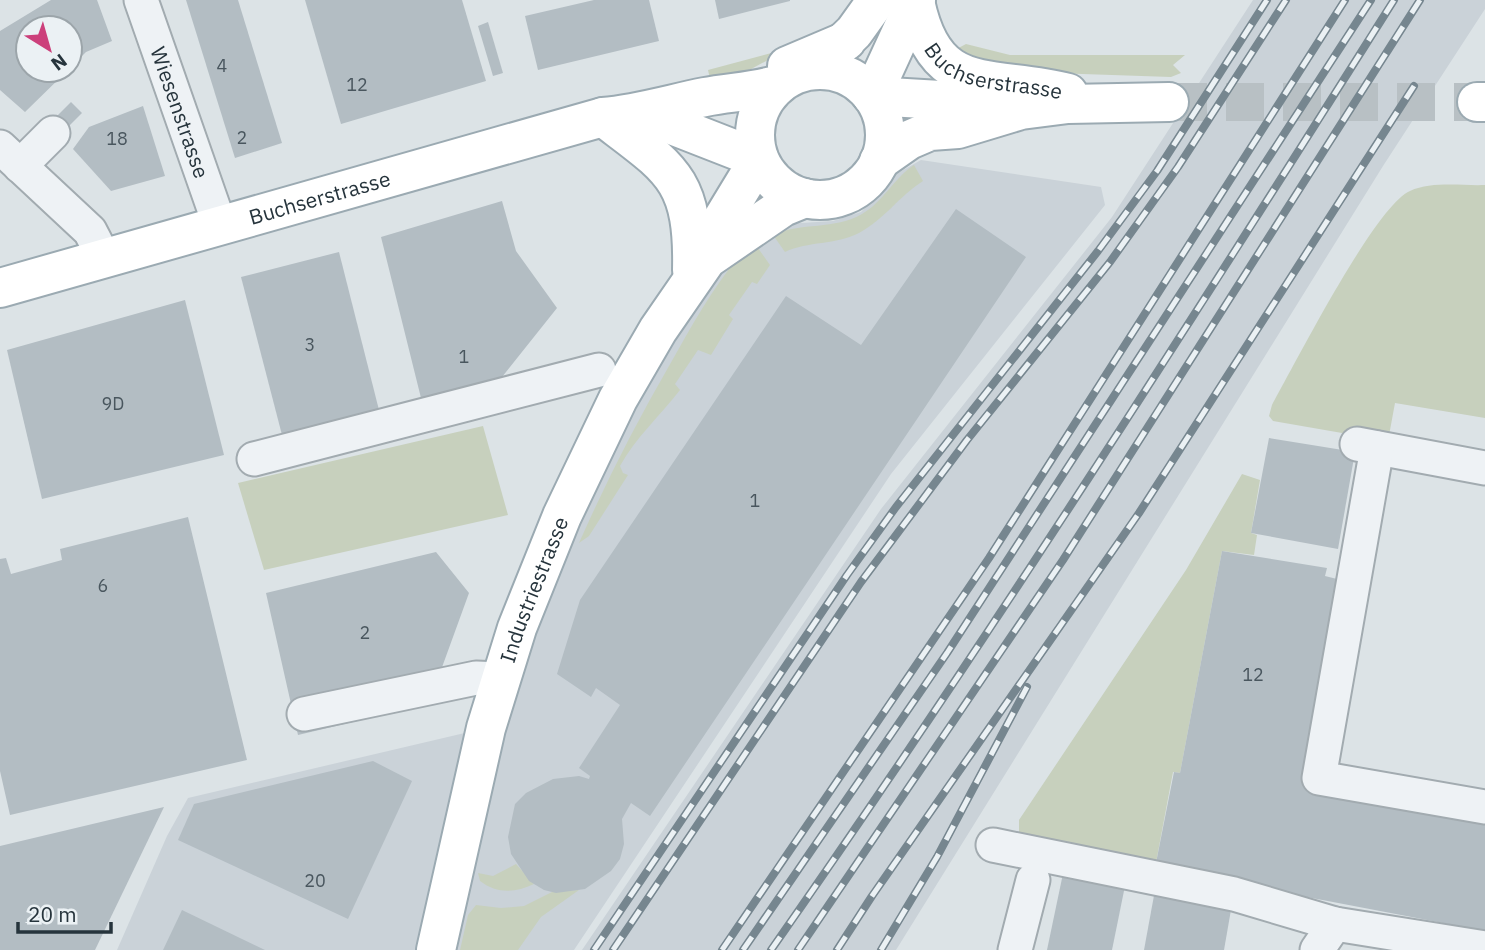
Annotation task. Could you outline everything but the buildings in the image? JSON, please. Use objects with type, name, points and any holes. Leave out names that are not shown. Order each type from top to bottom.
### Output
[{"type":"main road","points":[[796,78],[846,75],[872,96],[879,108],[885,134],[879,161],[870,176],[849,192],[823,200],[805,198],[778,184],[759,159],[755,139],[757,118],[766,100],[846,41],[877,0]]},
{"type":"main road","name":"Buchserstrasse","points":[[915,0],[924,35],[932,49],[943,64],[962,75],[1033,84],[1108,103]]},
{"type":"main road","points":[[872,96],[915,0]]},
{"type":"main road","points":[[732,94],[816,51],[846,41]]},
{"type":"main road","name":"Buchserstrasse","points":[[0,288],[603,117],[641,113],[796,78]]},
{"type":"main road","name":"Buchserstrasse","points":[[872,96],[957,101],[1021,110],[1108,103],[1169,102]]},
{"type":"main road","name":"Buchserstrasse","points":[[879,161],[909,140],[930,131],[958,130],[1021,110]]},
{"type":"main road","name":"Buchserstrasse","points":[[641,113],[759,159]]},
{"type":"main road","points":[[603,117],[669,169],[683,191],[699,270]]},
{"type":"main road","name":"Industriestrasse","points":[[436,950],[486,728],[500,679],[552,541],[590,458],[658,330],[699,270],[714,233],[759,159]]},
{"type":"main road","name":"Industriestrasse","points":[[699,270],[783,208],[805,198]]},
{"type":"street","name":"Wiesenstrasse","points":[[141,0],[220,226]]},
{"type":"street","points":[[53,133],[10,156],[90,231],[104,258]]},
{"type":"street","points":[[254,459],[599,370]]},
{"type":"street","points":[[1485,468],[1366,446],[1319,778],[1485,807]]},
{"type":"street","points":[[304,714],[476,678],[500,679]]},
{"type":"street","points":[[993,845],[1234,894],[1326,937],[1485,948]]},
{"type":"street","points":[[1015,950],[1033,880]]},
{"type":"shaded area","points":[[1253,0],[1485,0],[1485,9],[1383,166],[896,950],[582,950],[881,509],[1112,217]]},
{"type":"shaded area","points":[[921,160],[1101,187],[1105,205],[891,474],[574,950],[117,950],[167,836],[188,798],[486,728],[686,288],[785,224],[833,221],[861,212],[898,173]]},
{"type":"green space","points":[[966,44],[1010,55],[1185,55],[1173,65],[1181,73],[1171,77],[995,71],[951,52]]},
{"type":"green space","points":[[790,48],[742,74],[711,83],[708,70]]},
{"type":"green space","points":[[914,165],[923,181],[859,233],[785,252],[773,235],[795,228],[852,219],[876,203],[900,176]]},
{"type":"green space","points":[[1485,185],[1485,418],[1395,403],[1388,441],[1273,421],[1269,416],[1272,405],[1336,288],[1377,225],[1395,203],[1410,191],[1428,186]]},
{"type":"green space","points":[[753,241],[770,265],[757,284],[752,282],[729,315],[733,319],[711,355],[698,350],[675,384],[680,390],[626,455],[620,466],[623,473],[628,475],[589,536],[579,543],[633,431],[707,300]]},
{"type":"green space","points":[[483,426],[508,515],[264,570],[238,483]]},
{"type":"green space","points":[[1242,474],[1260,480],[1251,533],[1257,535],[1254,555],[1222,551],[1180,773],[1173,772],[1155,868],[1019,837],[1019,820],[1186,570]]},
{"type":"green space","points":[[516,864],[534,884],[506,891],[480,881],[478,873],[493,876]]},
{"type":"green space","points":[[579,890],[541,917],[518,950],[460,950],[468,915],[476,905],[501,908],[524,906],[552,892]]},
{"type":"tunnel","points":[[1169,102],[1477,102]]},
{"type":"railway","points":[[594,950],[847,575],[896,507],[1098,251],[1157,171],[1267,0]]},
{"type":"railway","points":[[613,950],[861,582],[967,440],[1110,262],[1178,167],[1286,0]]},
{"type":"railway","points":[[722,950],[989,558],[1345,0]]},
{"type":"railway","points":[[743,950],[947,653],[1371,0]]},
{"type":"railway","points":[[771,950],[1010,598],[1394,0]]},
{"type":"railway","points":[[798,950],[1063,560],[1420,0]]},
{"type":"railway","points":[[837,950],[1139,513],[1414,86]]},
{"type":"railway","points":[[881,950],[937,857],[1027,687]]}]
